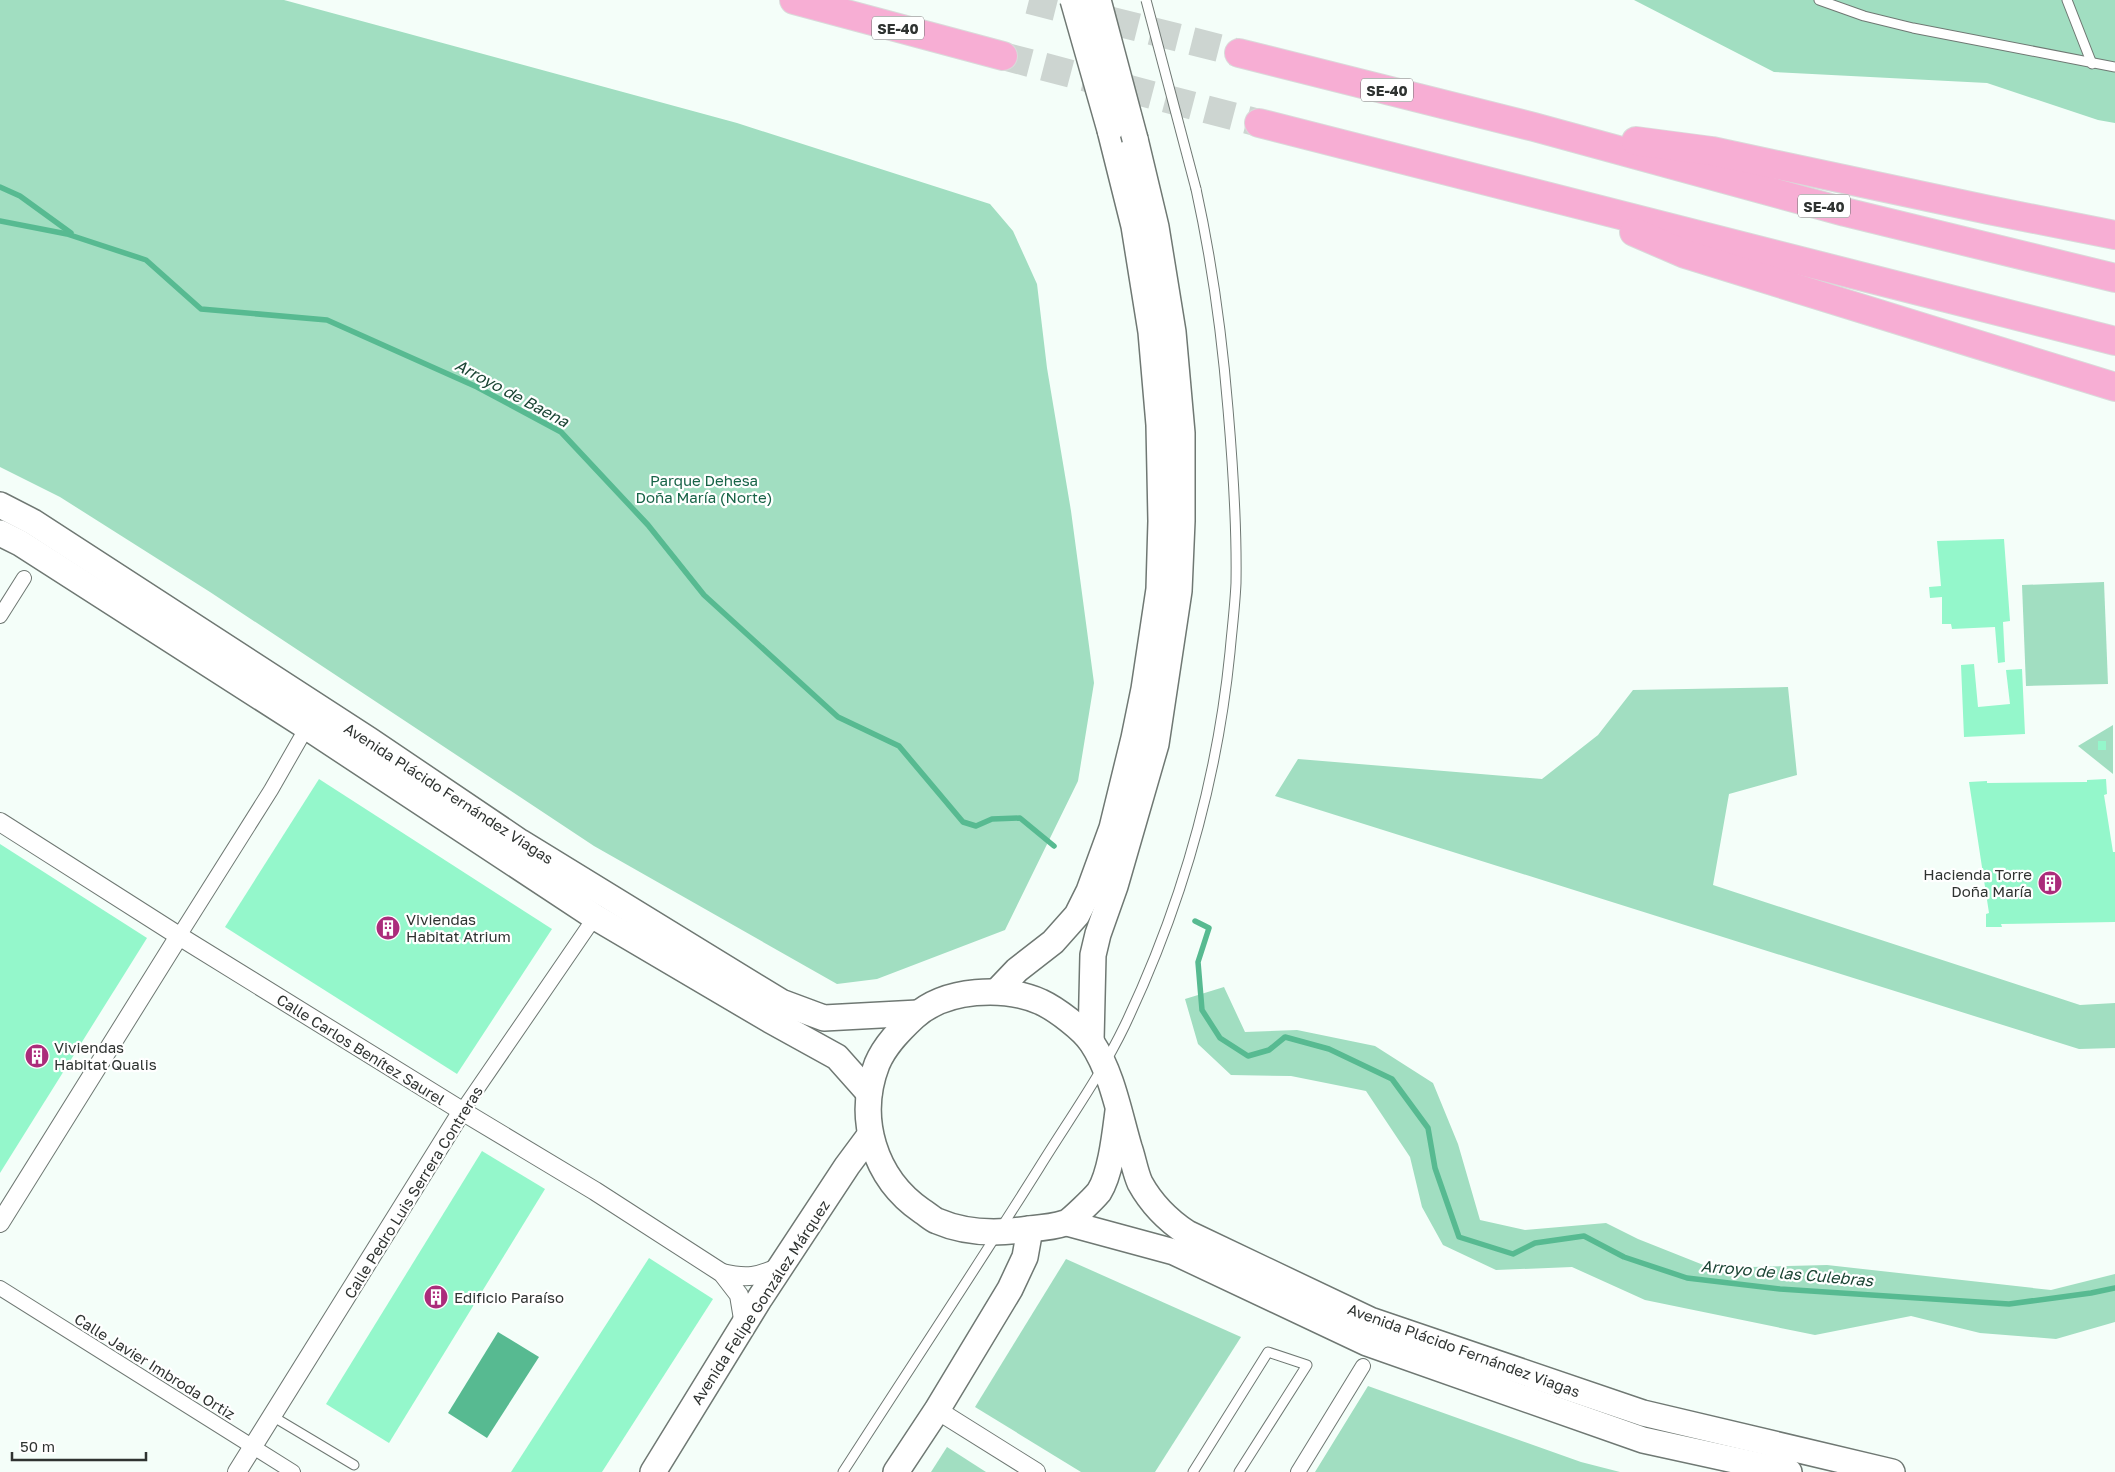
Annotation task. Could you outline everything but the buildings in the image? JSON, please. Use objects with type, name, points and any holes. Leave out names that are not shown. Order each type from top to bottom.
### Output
[{"type":"highway","name":"SE-40","points":[[794,0],[1003,56]]},
{"type":"highway","name":"SE-40","points":[[1239,53],[1534,127],[1845,212],[2115,278]]},
{"type":"highway","points":[[1259,123],[2115,341]]},
{"type":"highway","points":[[1534,127],[1712,150],[1989,210],[2115,235]]},
{"type":"highway","points":[[1543,194],[1685,254],[2115,388]]},
{"type":"main road","points":[[997,991],[1017,970],[1053,942],[1077,915],[1089,891],[1112,828],[1134,738],[1144,689],[1159,590],[1161,521],[1159,425],[1151,332],[1134,226],[1110,130],[1073,0]]},
{"type":"main road","points":[[1091,1041],[1093,955],[1156,744],[1180,591],[1182,521],[1182,433],[1173,332],[1156,227],[1098,0]]},
{"type":"main road","name":"Avenida Plácido Fernández Viagas","points":[[0,506],[33,522],[353,730],[520,842],[781,1002],[824,1018],[918,1013]]},
{"type":"main road","name":"Avenida Plácido Fernández Viagas","points":[[0,533],[20,543],[307,727],[595,917],[770,1020],[837,1057],[869,1093]]},
{"type":"main road","points":[[1091,1041],[1066,1018],[1041,1002],[997,991],[980,991],[948,998],[918,1013],[895,1035],[882,1056],[869,1093],[870,1135],[883,1170],[906,1200],[936,1221],[971,1232],[998,1233],[1068,1223],[1099,1192],[1112,1155],[1118,1111]]},
{"type":"main road","name":"Avenida Plácido Fernández Viagas","points":[[1091,1041],[1103,1064],[1140,1182],[1169,1221],[1187,1233],[1370,1320],[1643,1413],[1892,1472]]},
{"type":"main road","name":"Avenida Felipe González Márquez","points":[[653,1472],[781,1266],[847,1166],[870,1135]]},
{"type":"main road","name":"Avenida Plácido Fernández Viagas","points":[[1068,1223],[1174,1252],[1367,1343],[1643,1440],[1789,1472]]},
{"type":"main road","points":[[896,1472],[937,1410],[1010,1288],[1025,1257],[1030,1229]]},
{"type":"street","points":[[0,616],[24,578]]},
{"type":"street","points":[[0,1223],[271,790],[307,727]]},
{"type":"street","name":"Calle Carlos Benítez Saurel","points":[[0,822],[462,1112],[595,1191],[722,1274],[739,1295],[744,1324]]},
{"type":"street","name":"Calle Pedro Luis Serrera Contreras","points":[[237,1472],[462,1112],[595,917]]},
{"type":"street","name":"Calle Carlos Benítez Saurel","points":[[722,1274],[748,1278],[764,1275],[781,1266]]},
{"type":"street","name":"Calle Javier Imbroda Ortiz","points":[[0,1288],[293,1472]]},
{"type":"street","points":[[1298,1472],[1363,1366]]},
{"type":"street","points":[[937,1410],[1036,1472]]},
{"type":"lane","points":[[842,1472],[998,1233],[1125,1026],[1179,894],[1202,815],[1224,710],[1236,584],[1234,488],[1222,334],[1208,244],[1196,189],[1146,0]]},
{"type":"lane","points":[[1819,0],[1864,16],[1913,28],[2115,67]]},
{"type":"lane","points":[[2067,0],[2092,64]]},
{"type":"lane","points":[[1193,1472],[1268,1352],[1307,1365],[1239,1472]]},
{"type":"lane","points":[[272,1416],[354,1465]]},
{"type":"green space","name":"Parque Dehesa Doña María (Norte)","points":[[0,0],[284,0],[737,123],[990,204],[1013,231],[1037,284],[1047,368],[1071,511],[1094,683],[1078,781],[1005,930],[877,979],[837,984],[594,846],[210,592],[60,497],[0,467]]},
{"type":"green space","points":[[1634,0],[2115,0],[2115,123],[2098,120],[1987,83],[1774,72]]},
{"type":"green space","points":[[2104,582],[2108,684],[2026,686],[2022,585]]},
{"type":"green space","points":[[1788,687],[1797,775],[1729,794],[1713,885],[2080,1005],[2115,1003],[2115,1048],[2079,1049],[1275,796],[1298,759],[1542,779],[1598,735],[1633,690]]},
{"type":"green space","points":[[2113,725],[2113,774],[2078,746]]},
{"type":"green space","points":[[1224,987],[1245,1032],[1297,1030],[1375,1046],[1433,1083],[1458,1144],[1480,1220],[1525,1230],[1606,1223],[1638,1239],[1711,1268],[1827,1265],[2051,1290],[2115,1274],[2115,1322],[2056,1339],[1980,1333],[1911,1316],[1815,1335],[1645,1300],[1572,1267],[1496,1270],[1443,1245],[1422,1207],[1410,1157],[1366,1091],[1291,1076],[1231,1075],[1198,1044],[1185,999]]},
{"type":"green space","points":[[1066,1259],[1241,1337],[1155,1472],[1081,1472],[975,1407]]},
{"type":"green space","points":[[1368,1386],[1581,1462],[1620,1472],[1315,1472]]},
{"type":"green space","points":[[947,1447],[986,1472],[931,1472]]},
{"type":"shaded area","points":[[498,1332],[539,1357],[487,1438],[448,1413]]},
{"type":"waterway","points":[[0,187],[20,196],[71,233]]},
{"type":"waterway","name":"Arroyo de Baena","points":[[0,221],[67,234],[146,260],[201,309],[327,320],[477,387],[561,432],[648,525],[704,595],[838,717],[899,746],[963,822],[976,826],[992,819],[1020,818],[1054,846]]},
{"type":"waterway","name":"Arroyo de las Culebras","points":[[1195,921],[1209,928],[1198,962],[1202,1010],[1220,1038],[1248,1056],[1269,1050],[1285,1037],[1329,1049],[1392,1079],[1428,1128],[1435,1168],[1459,1237],[1513,1254],[1535,1243],[1584,1236],[1624,1257],[1687,1278],[1780,1289],[2009,1304],[2115,1288]]},
{"type":"tunnel","points":[[1029,0],[1239,53]]},
{"type":"tunnel","points":[[1003,56],[1259,123]]},
{"type":"place","name":"Hacienda Torre Doña María","points":[[2050,883]]},
{"type":"place","name":"Viviendas Habitat Atrium","points":[[388,928]]},
{"type":"place","name":"Viviendas Habitat Qualis","points":[[37,1056]]},
{"type":"place","name":"Edificio Paraíso","points":[[436,1297]]}]
